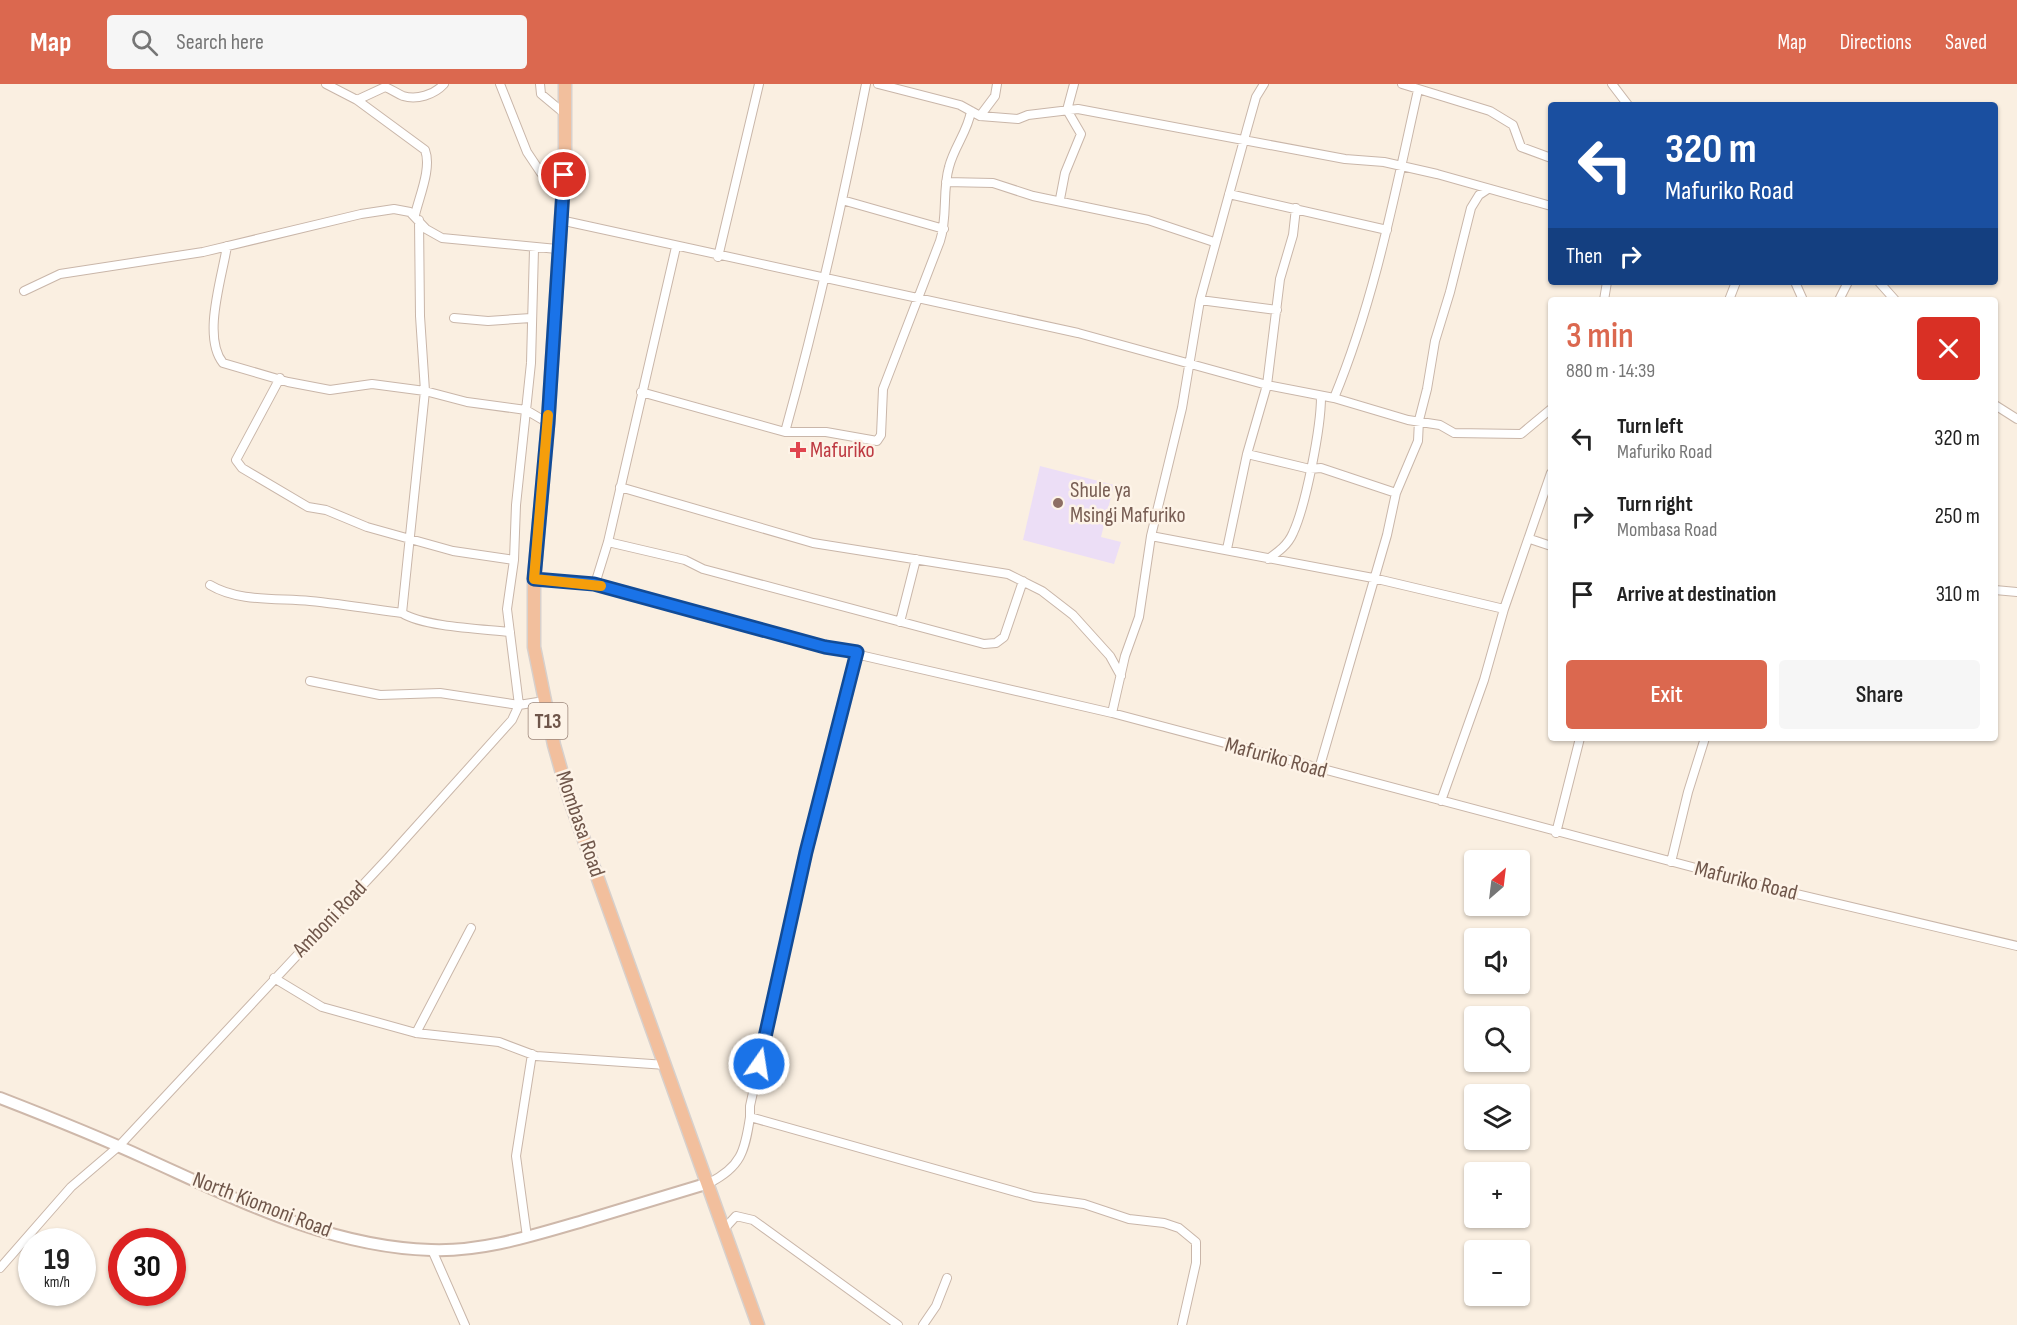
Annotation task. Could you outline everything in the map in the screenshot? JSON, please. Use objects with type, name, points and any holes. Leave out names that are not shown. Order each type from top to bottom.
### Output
[{"type":"highway","name":"Mombasa Road","points":[[565,84],[562,193],[548,423],[534,579],[534,647],[544,701],[570,798],[758,1325]]},
{"type":"main road","name":"North Kiomoni Road","points":[[0,1098],[119,1146],[256,1208],[308,1227],[366,1243],[432,1250],[486,1245],[527,1238],[709,1184]]},
{"type":"street","points":[[326,84],[357,100],[425,150],[426,166],[417,217],[425,391],[402,614]]},
{"type":"street","points":[[357,100],[385,87],[400,95],[419,97],[432,93],[444,84]]},
{"type":"street","points":[[501,84],[526,152],[541,173],[562,193]]},
{"type":"street","points":[[540,84],[541,94],[565,114]]},
{"type":"street","points":[[718,256],[759,84]]},
{"type":"street","points":[[784,432],[806,356],[866,84]]},
{"type":"street","points":[[878,84],[903,92],[935,98],[980,116],[999,115],[1018,119],[1028,115],[1078,109],[1119,118],[1244,138],[1345,159],[1402,167],[1548,205]]},
{"type":"street","points":[[980,116],[995,96],[997,84]]},
{"type":"street","points":[[1059,199],[1065,173],[1081,134],[1067,110],[1074,84]]},
{"type":"street","points":[[1112,713],[1139,616],[1151,536],[1182,408],[1200,300],[1214,242],[1256,97],[1264,84]]},
{"type":"street","points":[[1402,84],[1490,111],[1513,125],[1521,147],[1548,157]]},
{"type":"street","points":[[1612,84],[1626,102]]},
{"type":"street","points":[[1334,398],[1369,295],[1387,230],[1418,90]]},
{"type":"street","points":[[641,392],[784,432],[826,432],[877,441],[880,435],[882,388],[944,230],[946,182],[952,156],[969,124],[971,111]]},
{"type":"street","points":[[946,182],[993,183],[1033,196],[1059,199],[1148,220],[1214,242]]},
{"type":"street","points":[[1319,769],[1387,535],[1396,493],[1418,441],[1419,420],[1435,341],[1471,208],[1479,195],[1488,189]]},
{"type":"street","points":[[1229,194],[1387,230]]},
{"type":"street","points":[[842,200],[944,230]]},
{"type":"street","points":[[1227,549],[1247,454],[1267,385],[1280,279],[1293,235],[1296,208]]},
{"type":"street","points":[[24,291],[60,274],[227,246],[361,214],[394,209],[417,217],[426,229],[442,238],[534,249],[557,249]]},
{"type":"street","points":[[560,220],[676,248],[1078,333],[1267,385],[1334,398],[1408,420],[1419,420],[1457,433],[1521,434],[1548,412]]},
{"type":"street","points":[[227,246],[212,336],[217,355],[223,363],[288,382],[330,390],[372,384],[425,391],[467,402],[526,410],[548,423]]},
{"type":"street","points":[[594,584],[608,542],[676,248]]},
{"type":"street","points":[[519,705],[507,609],[514,560],[516,505],[531,363],[534,249]]},
{"type":"street","points":[[1882,285],[1892,297]]},
{"type":"street","points":[[1200,300],[1277,310]]},
{"type":"street","points":[[454,318],[488,321],[531,318]]},
{"type":"street","points":[[280,378],[251,436],[237,455],[238,466],[308,507],[326,510],[367,527],[410,540],[453,551],[514,560]]},
{"type":"street","points":[[1268,560],[1284,546],[1293,533],[1310,469],[1321,396]]},
{"type":"street","points":[[1998,407],[2017,419]]},
{"type":"street","points":[[1247,454],[1310,469],[1321,468],[1396,493]]},
{"type":"street","points":[[1441,801],[1484,680],[1504,609],[1548,482]]},
{"type":"street","points":[[620,487],[813,543],[1008,574],[1042,591],[1073,615],[1110,656],[1121,676]]},
{"type":"street","points":[[1151,536],[1227,549],[1268,560],[1373,578],[1504,609]]},
{"type":"street","points":[[1530,539],[1548,545]]},
{"type":"street","points":[[608,542],[685,560],[703,569],[984,644],[996,643],[1004,638],[1014,601],[1023,581]]},
{"type":"street","points":[[900,622],[916,559]]},
{"type":"street","name":"Mafuriko Road","points":[[534,579],[594,584],[825,647],[857,652],[1112,713],[1556,832],[2017,946]]},
{"type":"street","points":[[210,585],[221,592],[265,599],[311,601],[402,614],[410,618],[455,626],[510,632]]},
{"type":"street","points":[[1998,590],[2017,592]]},
{"type":"street","points":[[709,1184],[729,1173],[742,1155],[750,1106],[806,852],[857,652]]},
{"type":"street","points":[[310,681],[380,695],[440,693],[519,705],[544,701]]},
{"type":"street","name":"Amboni Road","points":[[0,1268],[71,1187],[119,1146],[388,858],[512,720],[519,705]]},
{"type":"street","points":[[1556,832],[1579,741]]},
{"type":"street","points":[[1671,861],[1688,792],[1704,741]]},
{"type":"street","points":[[416,1033],[471,928]]},
{"type":"street","points":[[274,978],[322,1007],[416,1033],[499,1042],[532,1054],[666,1065]]},
{"type":"street","points":[[527,1238],[516,1156],[532,1054]]},
{"type":"street","points":[[750,1117],[1034,1197],[1084,1204],[1129,1219],[1164,1223],[1179,1228],[1196,1242],[1196,1263],[1182,1325]]},
{"type":"street","points":[[725,1228],[736,1216],[753,1220],[898,1325]]},
{"type":"street","points":[[432,1250],[465,1325]]},
{"type":"street","points":[[923,1325],[936,1305],[947,1278]]},
{"type":"shaded area","points":[[1040,466],[1114,485],[1101,537],[1121,542],[1114,564],[1023,540]]},
{"type":"slow traffic","points":[[548,415],[534,579],[601,586]]},
{"type":"place","name":"Mafuriko","points":[[798,450]]},
{"type":"place","name":"Shule ya Msingi Mafuriko","points":[[1058,503]]},
{"type":"route","points":[[564,175],[557,249],[548,423],[534,579],[594,584],[825,647],[857,652],[806,852],[759,1064]]}]
